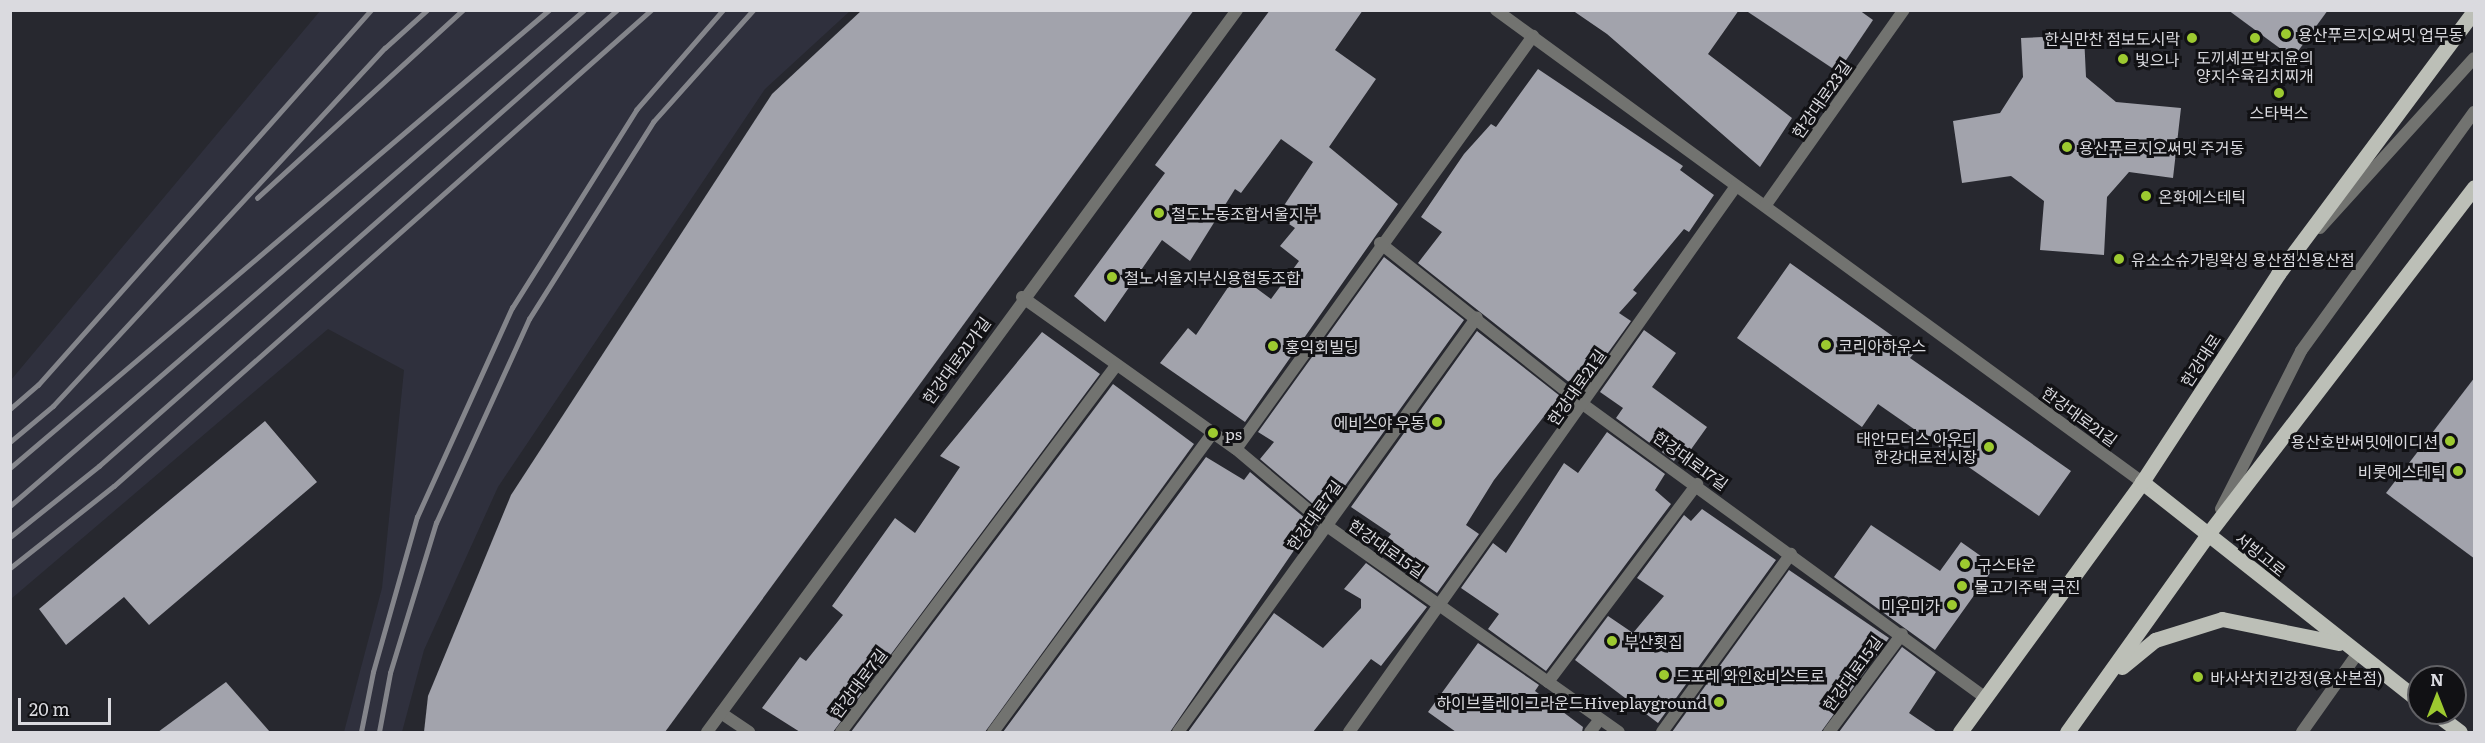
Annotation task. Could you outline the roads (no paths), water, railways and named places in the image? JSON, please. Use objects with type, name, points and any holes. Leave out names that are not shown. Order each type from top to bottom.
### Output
[{"type":"main road","name":"한강대로","points":[[1960,732],[2142,482],[2278,274],[2475,11]]},
{"type":"main road","points":[[2067,732],[2208,534],[2475,187]]},
{"type":"main road","name":"서빙고로","points":[[2142,482],[2407,692]]},
{"type":"main road","points":[[2096,693],[2155,640],[2222,619],[2344,644]]},
{"type":"street","name":"한강대로21가길","points":[[707,732],[1022,297],[1237,10]]},
{"type":"street","name":"한강대로21길","points":[[1496,10],[2142,482]]},
{"type":"street","name":"한강대로23길","points":[[1765,206],[1904,10]]},
{"type":"street","points":[[1236,449],[1380,243],[1533,36]]},
{"type":"street","points":[[2278,274],[2475,58]]},
{"type":"street","points":[[2208,534],[2301,351],[2475,111]]},
{"type":"street","name":"한강대로21길","points":[[1442,606],[1736,186]]},
{"type":"street","name":"한강대로17길","points":[[1380,243],[1477,317],[1584,405],[1697,484],[1986,698]]},
{"type":"street","name":"한강대로15길","points":[[1022,297],[1236,449],[1328,526],[1619,732]]},
{"type":"street","name":"한강대로7길","points":[[1178,732],[1477,317]]},
{"type":"street","name":"한강대로7길","points":[[842,732],[1117,365]]},
{"type":"street","points":[[993,732],[1213,433]]},
{"type":"street","points":[[1548,682],[1697,484]]},
{"type":"street","points":[[1662,732],[1791,554]]},
{"type":"street","points":[[1349,732],[1442,606]]},
{"type":"street","name":"한강대로15길","points":[[1829,732],[1902,634]]},
{"type":"street","points":[[2302,732],[2358,653]]},
{"type":"street","points":[[721,713],[748,732]]},
{"type":"street","points":[[1590,732],[1600,719]]},
{"type":"railway","points":[[10,409],[38,385],[371,10]]},
{"type":"railway","points":[[10,442],[53,406],[385,48],[427,10]]},
{"type":"railway","points":[[257,198],[463,10]]},
{"type":"railway","points":[[10,468],[549,10]]},
{"type":"railway","points":[[10,506],[584,10]]},
{"type":"railway","points":[[10,537],[99,466],[617,10]]},
{"type":"railway","points":[[10,568],[114,486],[651,10]]},
{"type":"railway","points":[[361,732],[373,672],[417,517],[512,308],[636,110],[723,10]]},
{"type":"railway","points":[[379,732],[390,673],[436,523],[529,319],[653,122],[753,10]]},
{"type":"place","name":"용산푸르지오써밋 업무동","points":[[2286,34]]},
{"type":"place","name":"한식만찬 점보도시락","points":[[2192,38]]},
{"type":"place","name":"도끼셰프박지윤의 양지수육김치찌개","points":[[2255,38]]},
{"type":"place","name":"빛으나","points":[[2123,59]]},
{"type":"place","name":"스타벅스","points":[[2279,93]]},
{"type":"place","name":"용산푸르지오써밋 주거동","points":[[2067,147]]},
{"type":"place","name":"온화에스테틱","points":[[2146,196]]},
{"type":"place","name":"철도노동조합서울지부","points":[[1159,213]]},
{"type":"place","name":"유소소슈가링왁싱 용산점신용산점","points":[[2119,259]]},
{"type":"place","name":"철노서울지부신용협동조합","points":[[1112,277]]},
{"type":"place","name":"코리아하우스","points":[[1826,345]]},
{"type":"place","name":"홍익회빌딩","points":[[1273,346]]},
{"type":"place","name":"에비스야 우동","points":[[1437,422]]},
{"type":"place","name":"ps","points":[[1213,433]]},
{"type":"place","name":"용산호반써밋에이디션","points":[[2450,441]]},
{"type":"place","name":"태안모터스 아우디 한강대로전시장","points":[[1989,447]]},
{"type":"place","name":"비롯에스테틱","points":[[2458,471]]},
{"type":"place","name":"구스타운","points":[[1965,564]]},
{"type":"place","name":"물고기주택 극진","points":[[1962,586]]},
{"type":"place","name":"미우미가","points":[[1952,605]]},
{"type":"place","name":"부산횟집","points":[[1612,641]]},
{"type":"place","name":"드포레 와인&비스트로","points":[[1664,675]]},
{"type":"place","name":"바사삭치킨강정(용산본점)","points":[[2198,677]]},
{"type":"place","name":"하이브플레이그라운드Hiveplayground","points":[[1719,702]]}]
